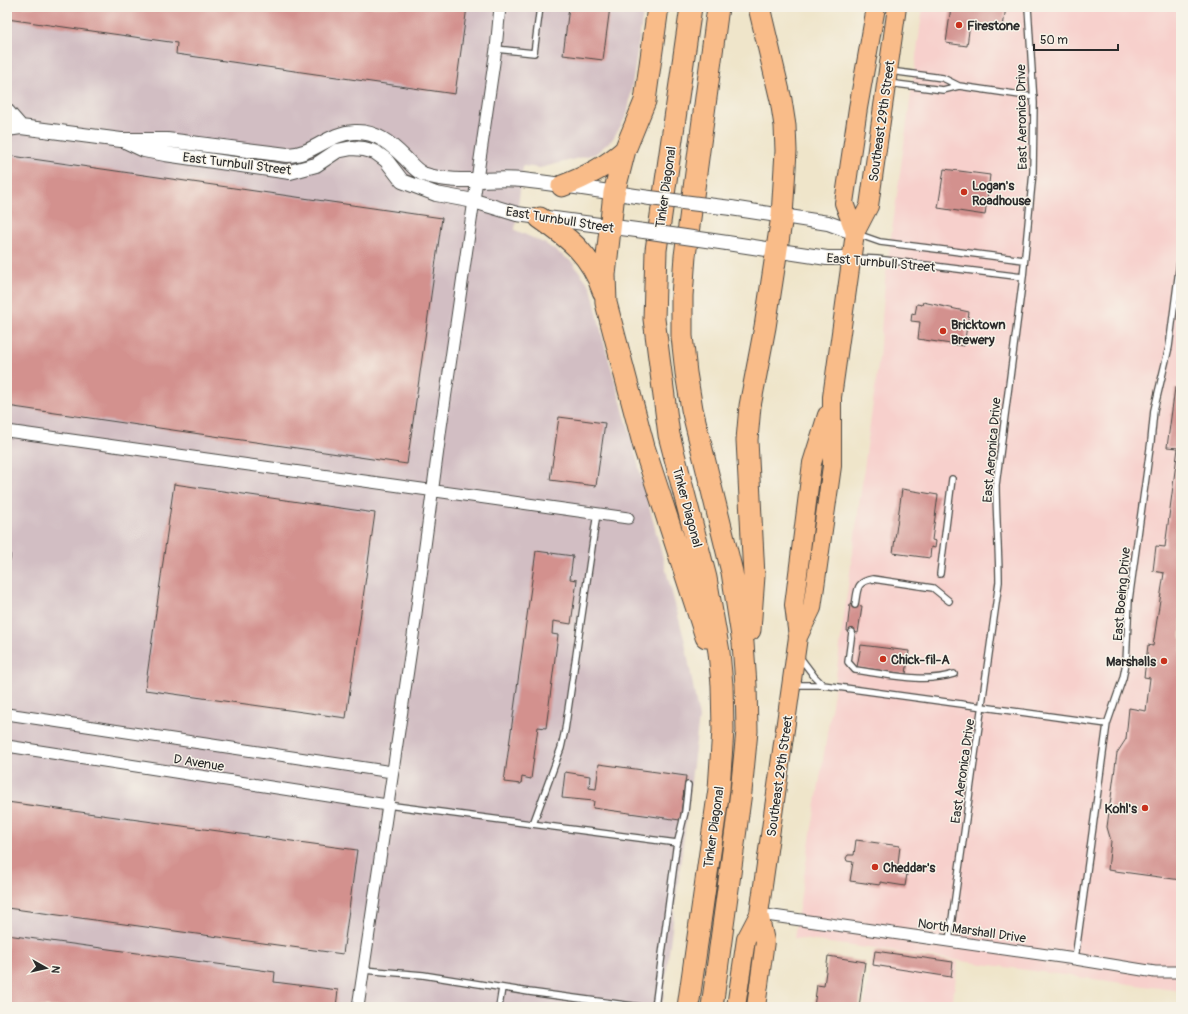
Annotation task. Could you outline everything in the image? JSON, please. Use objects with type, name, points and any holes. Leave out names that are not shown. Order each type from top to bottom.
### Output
[{"type":"highway","points":[[606,303],[605,274],[609,227],[614,193],[625,150],[645,101],[658,7]]},
{"type":"highway","name":"Tinker Diagonal","points":[[688,1007],[719,789],[723,730],[722,685],[719,652],[706,578],[669,435],[654,319],[656,250],[691,7]]},
{"type":"highway","name":"Tinker Diagonal","points":[[712,1007],[741,792],[747,731],[746,685],[743,643],[732,572],[692,408],[682,336],[682,296],[685,256],[718,7]]},
{"type":"highway","points":[[746,685],[754,576],[747,440],[750,406],[765,327],[782,216],[785,174],[785,126],[781,100],[759,7]]},
{"type":"highway","points":[[562,186],[583,178],[598,170],[625,150]]},
{"type":"highway","points":[[540,218],[567,237],[597,272],[644,447],[722,685]]},
{"type":"main road","name":"Southeast 29th Street","points":[[855,233],[844,203],[858,108],[876,7]]},
{"type":"main road","name":"Southeast 29th Street","points":[[736,1007],[746,939],[759,914],[792,685],[797,644],[794,605],[812,463],[832,398],[855,233],[869,206],[897,7]]},
{"type":"main road","name":"Southeast 29th Street","points":[[756,1007],[765,941],[759,914]]},
{"type":"street","points":[[358,1007],[496,50],[500,7]]},
{"type":"street","points":[[7,111],[21,127],[7,135]]},
{"type":"street","name":"East Turnbull Street","points":[[7,120],[21,127]]},
{"type":"street","name":"East Turnbull Street","points":[[7,129],[21,127],[121,140],[167,140],[296,155],[305,152],[329,138],[341,134],[356,132],[371,134],[384,140],[393,147],[416,171],[446,179],[522,180],[731,208],[828,223],[855,233]]},
{"type":"street","name":"East Turnbull Street","points":[[121,140],[144,150],[165,154],[290,172],[316,165],[337,151],[352,148],[364,149],[375,152],[386,160],[402,181],[418,189],[474,201],[517,214],[827,258],[851,258]]},
{"type":"street","points":[[7,431],[628,518]]},
{"type":"street","points":[[7,714],[392,772]]},
{"type":"street","name":"D Avenue","points":[[7,746],[387,806]]},
{"type":"street","name":"North Marshall Drive","points":[[759,914],[1075,959],[1155,972],[1181,972]]},
{"type":"lane","points":[[496,50],[534,53],[540,7]]},
{"type":"lane","name":"East Aeronica Drive","points":[[949,941],[999,582],[1000,550],[996,517],[997,478],[1023,277],[1033,172],[1034,97],[1028,7]]},
{"type":"lane","points":[[887,77],[943,90],[959,86]]},
{"type":"lane","points":[[887,77],[943,78],[959,86],[1034,97]]},
{"type":"lane","name":"East Turnbull Street","points":[[855,233],[880,242],[1024,260]]},
{"type":"lane","name":"East Boeing Drive","points":[[1075,959],[1107,724],[1123,678],[1126,663],[1129,600],[1154,410],[1168,352],[1181,254]]},
{"type":"lane","name":"East Turnbull Street","points":[[851,258],[877,258],[1023,277]]},
{"type":"lane","points":[[940,574],[952,479]]},
{"type":"lane","points":[[533,824],[561,748],[565,730],[597,513]]},
{"type":"lane","points":[[856,605],[858,586],[863,581],[873,580],[933,588],[949,601]]},
{"type":"lane","points":[[852,632],[848,662],[854,670],[924,678],[944,677],[954,674]]},
{"type":"lane","points":[[797,644],[814,676],[823,685]]},
{"type":"lane","points":[[792,685],[823,685],[1107,724]]},
{"type":"lane","points":[[655,1007],[677,843],[688,785]]},
{"type":"lane","points":[[387,806],[677,843]]},
{"type":"lane","points":[[363,970],[423,975],[502,988],[641,1007]]},
{"type":"lane","points":[[499,1007],[502,988]]},
{"type":"shaded area","points":[[7,7],[644,7],[628,112],[622,124],[612,140],[595,154],[540,168],[523,166],[515,230],[546,244],[572,262],[591,287],[603,339],[629,430],[685,642],[699,718],[662,1007],[7,1007]]},
{"type":"shaded area","points":[[923,7],[1181,7],[1181,991],[794,938],[833,698],[879,358],[885,281]]},
{"type":"shaded area","points":[[873,951],[958,962],[952,1007],[864,1007]]},
{"type":"building","points":[[7,7],[467,7],[455,94],[176,54],[177,43],[7,19]]},
{"type":"building","points":[[569,7],[610,7],[603,60],[563,55]]},
{"type":"building","name":"Firestone","points":[[951,7],[1006,7],[1003,27],[970,23],[967,46],[946,43]]},
{"type":"building","points":[[12,156],[442,218],[407,464],[7,406],[7,188]]},
{"type":"building","name":"Logan's Roadhouse","points":[[944,169],[990,175],[985,215],[938,208]]},
{"type":"building","name":"Bricktown Brewery","points":[[923,302],[969,312],[964,346],[918,339],[920,322],[911,321],[912,313],[915,314],[917,304],[922,305]]},
{"type":"building","name":"Kohl's","points":[[1175,388],[1181,389],[1181,880],[1108,870],[1111,841],[1107,827],[1117,753],[1126,739],[1129,708],[1146,711],[1150,678],[1144,677],[1148,645],[1153,646],[1164,573],[1153,571],[1156,546],[1165,547],[1178,448],[1167,447]]},
{"type":"building","points":[[559,417],[605,423],[596,486],[550,480]]},
{"type":"building","points":[[174,484],[375,513],[346,718],[145,690]]},
{"type":"building","points":[[902,489],[938,495],[932,540],[936,541],[935,548],[931,547],[930,558],[893,553]]},
{"type":"building","points":[[536,551],[573,556],[570,579],[577,580],[571,624],[553,621],[552,634],[558,635],[546,728],[538,727],[531,779],[522,777],[521,784],[504,782]]},
{"type":"building","points":[[850,604],[862,606],[858,633],[847,631]]},
{"type":"building","name":"Chick-fil-A","points":[[861,645],[909,651],[906,674],[857,667]]},
{"type":"building","points":[[599,764],[686,776],[680,820],[593,808],[594,801],[562,798],[565,772],[590,776],[589,788],[596,789]]},
{"type":"building","points":[[7,802],[357,850],[343,954],[7,908]]},
{"type":"building","name":"Cheddar's","points":[[856,840],[900,846],[897,872],[907,874],[905,886],[880,882],[880,885],[850,881],[853,862],[847,861],[846,858],[848,855],[854,855]]},
{"type":"building","points":[[7,935],[275,972],[274,982],[338,990],[336,1007],[7,1007]]},
{"type":"building","points":[[875,951],[953,962],[951,977],[873,965]]},
{"type":"building","points":[[828,956],[865,962],[859,1007],[814,1007],[817,985],[824,986]]},
{"type":"place","name":"Firestone","points":[[959,25]]},
{"type":"place","name":"Logan's Roadhouse","points":[[964,192]]},
{"type":"place","name":"Bricktown Brewery","points":[[943,331]]},
{"type":"place","name":"Chick-fil-A","points":[[883,659]]},
{"type":"place","name":"Marshalls","points":[[1164,661]]},
{"type":"place","name":"Kohl's","points":[[1145,808]]},
{"type":"place","name":"Cheddar's","points":[[875,867]]}]
